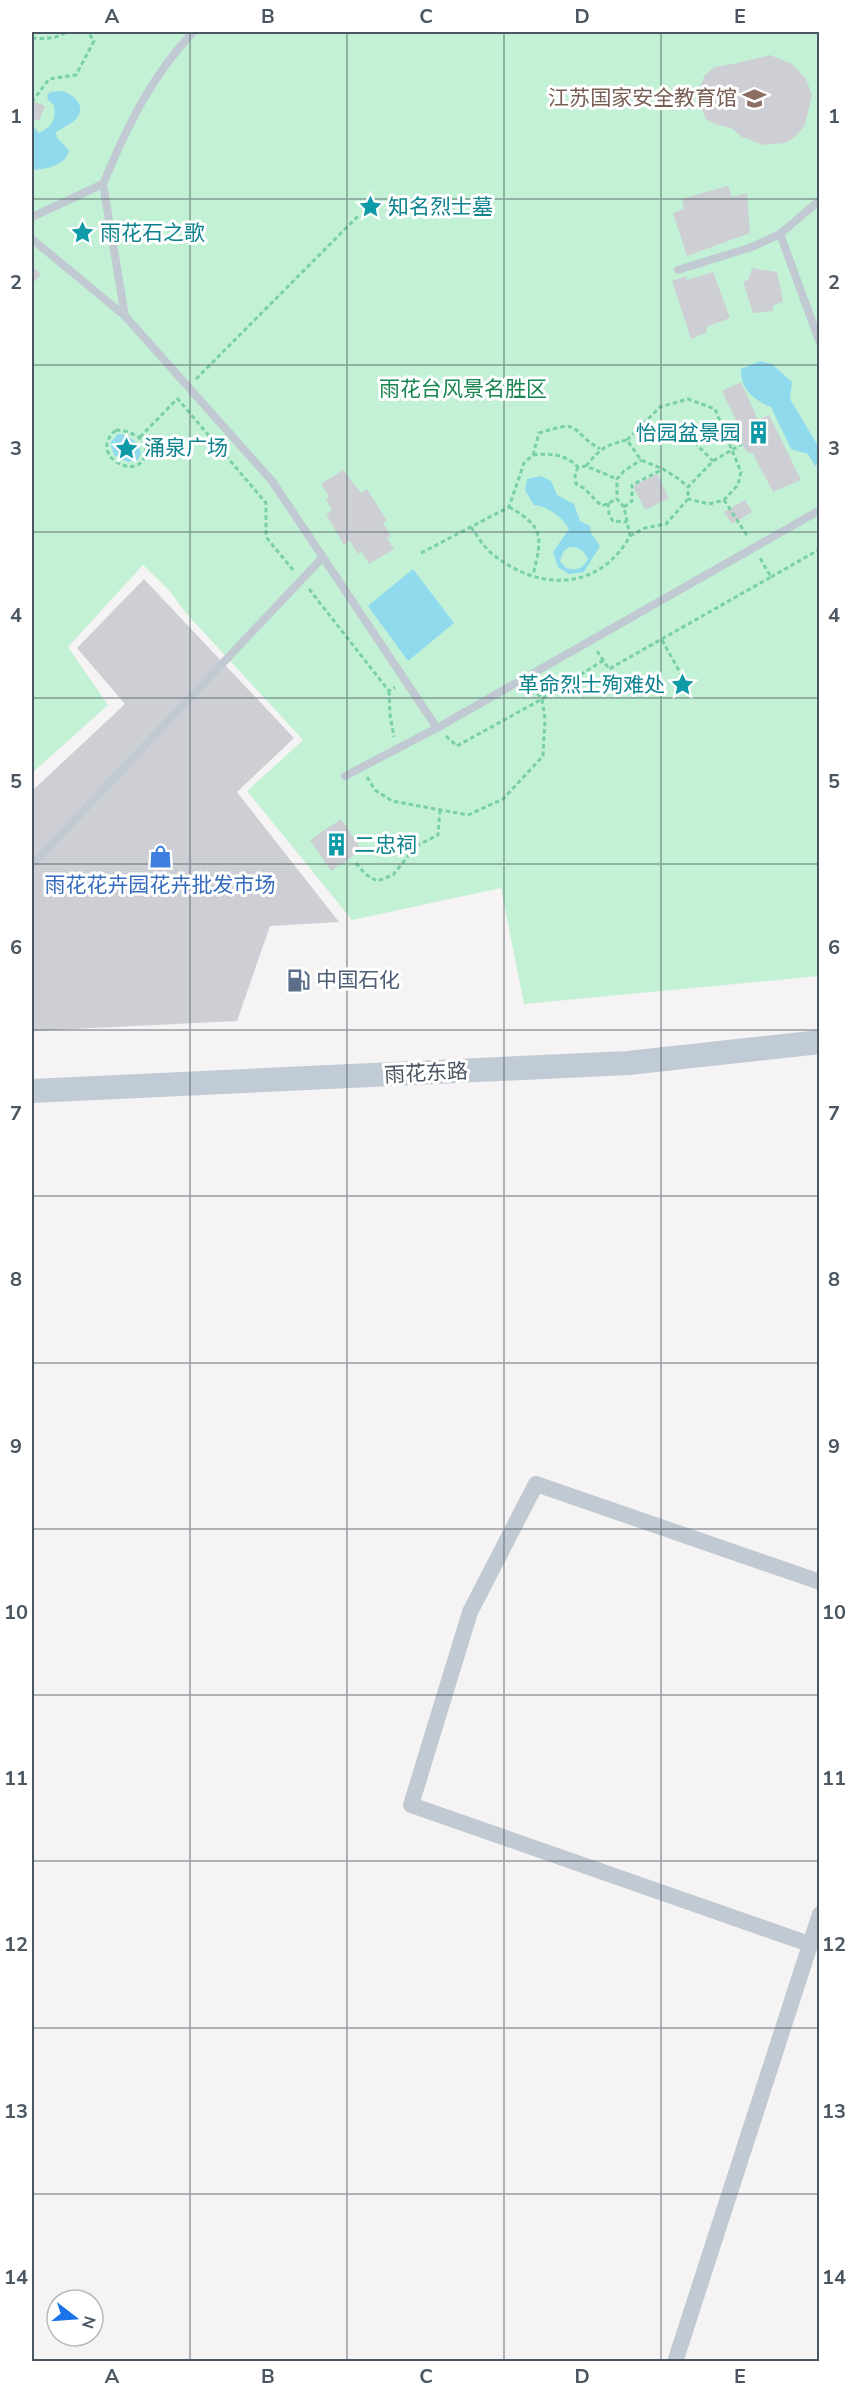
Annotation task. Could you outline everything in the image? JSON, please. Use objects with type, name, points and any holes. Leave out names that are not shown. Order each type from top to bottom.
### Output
[{"type":"main road","name":"雨花东路","points":[[32,1091],[628,1063],[819,1042]]},
{"type":"street","points":[[809,1944],[411,1805],[470,1612],[536,1484],[819,1582]]},
{"type":"street","points":[[675,2361],[819,1914]]},
{"type":"lane","points":[[125,316],[103,184],[130,120],[173,53],[192,32]]},
{"type":"lane","points":[[32,217],[103,184]]},
{"type":"lane","points":[[678,270],[752,247],[780,234],[819,200]]},
{"type":"lane","points":[[780,234],[819,343]]},
{"type":"lane","points":[[32,239],[125,316],[272,481],[436,728]]},
{"type":"lane","points":[[345,776],[436,728],[819,510]]},
{"type":"lane","points":[[32,865],[323,557]]},
{"type":"path","points":[[32,38],[44,39],[66,32]]},
{"type":"path","points":[[32,102],[49,79],[76,75],[94,40],[88,32]]},
{"type":"path","points":[[140,437],[358,216]]},
{"type":"path","points":[[177,398],[266,503],[266,537],[389,691],[390,715],[395,739],[401,747]]},
{"type":"path","points":[[578,468],[586,466],[600,449],[609,444],[627,440],[660,407],[688,399],[715,409],[741,472],[738,485],[724,500],[710,504],[688,499]]},
{"type":"path","points":[[421,553],[509,507],[524,463],[533,455],[539,433],[565,425],[574,426],[590,443],[600,449]]},
{"type":"path","points":[[116,430],[124,430],[140,437],[146,456],[141,464],[124,466],[109,456],[106,445],[109,436],[116,430]]},
{"type":"path","points":[[688,437],[713,460]]},
{"type":"path","points":[[627,440],[641,460],[679,478],[688,487]]},
{"type":"path","points":[[471,527],[493,555],[520,572],[561,580],[582,579],[602,569],[620,553],[630,536],[645,528],[666,524],[688,499],[688,487],[713,460],[742,444]]},
{"type":"path","points":[[533,455],[550,453],[562,456],[572,461],[578,468]]},
{"type":"path","points":[[630,536],[624,507],[617,499],[617,479],[624,471],[641,460]]},
{"type":"path","points":[[586,466],[617,479]]},
{"type":"path","points":[[578,468],[575,475],[576,484],[585,488],[591,497],[602,506],[617,499]]},
{"type":"path","points":[[624,507],[632,501],[632,485],[663,469]]},
{"type":"path","points":[[724,500],[771,577]]},
{"type":"path","points":[[608,503],[609,515],[613,520],[627,522]]},
{"type":"path","points":[[509,507],[527,516],[537,528],[540,548],[533,575]]},
{"type":"path","points":[[591,640],[609,669],[819,549]]},
{"type":"path","points":[[662,640],[682,676]]},
{"type":"path","points":[[436,728],[457,746],[542,699],[603,660]]},
{"type":"path","points":[[361,768],[375,789],[392,801],[468,815],[503,800],[543,756],[545,719],[542,699],[525,677]]},
{"type":"path","points":[[389,691],[405,680]]},
{"type":"path","points":[[356,863],[365,874],[377,880],[393,875],[416,846],[438,835],[440,810]]},
{"type":"green space","name":"雨花台风景名胜区","points":[[32,32],[819,32],[819,976],[524,1004],[501,888],[352,920],[247,791],[303,740],[185,612],[169,590],[143,565],[68,647],[108,705],[32,773]]},
{"type":"water","points":[[62,91],[76,99],[80,107],[74,121],[56,132],[57,138],[69,150],[64,160],[55,166],[32,170],[32,125],[39,133],[50,125],[54,119],[54,105],[48,100],[47,95],[51,92]]},
{"type":"water","points":[[760,361],[772,364],[792,382],[790,399],[817,444],[819,464],[815,466],[808,454],[791,449],[771,407],[759,401],[746,388],[741,369]]},
{"type":"water","points":[[118,434],[126,435],[135,442],[141,453],[138,460],[128,462],[114,455],[110,443]]},
{"type":"water","points":[[541,476],[551,481],[557,495],[574,504],[580,521],[590,526],[591,533],[600,546],[584,572],[569,574],[558,567],[553,552],[569,529],[554,513],[534,505],[525,490],[527,479]],"holes":[[[569,547],[578,548],[585,553],[588,559],[584,565],[576,569],[566,568],[560,561],[563,552]]]},
{"type":"water","points":[[413,569],[454,623],[408,661],[368,606]]},
{"type":"building","name":"江苏国家安全教育馆","points":[[770,55],[792,64],[806,79],[812,95],[805,125],[795,137],[785,143],[764,145],[742,137],[731,128],[717,125],[706,119],[698,100],[699,88],[705,75],[715,67]]},
{"type":"building","points":[[32,101],[45,106],[39,121],[32,118]]},
{"type":"building","points":[[728,186],[732,197],[747,193],[750,233],[687,256],[673,213],[684,209],[682,199]]},
{"type":"building","points":[[32,266],[41,274],[32,285]]},
{"type":"building","points":[[752,268],[777,272],[783,301],[773,306],[773,311],[753,313],[743,282],[749,279]]},
{"type":"building","points":[[713,272],[730,318],[706,327],[707,332],[691,339],[672,281],[686,276],[687,280]]},
{"type":"building","name":"怡园盆景园","points":[[741,382],[758,420],[769,415],[801,480],[773,492],[753,454],[746,451],[739,438],[740,429],[722,391]]},
{"type":"building","points":[[343,470],[361,493],[367,489],[387,521],[383,523],[391,536],[387,538],[394,549],[369,564],[361,551],[358,554],[350,541],[344,545],[326,514],[332,510],[326,499],[329,497],[321,484]]},
{"type":"building","points":[[657,474],[669,498],[645,510],[633,486]]},
{"type":"building","points":[[745,500],[752,512],[732,524],[724,512]]},
{"type":"building","name":"雨花花卉园花卉批发市场","points":[[144,579],[294,738],[237,792],[339,922],[270,926],[237,1021],[32,1031],[32,791],[125,704],[77,648]]},
{"type":"building","name":"二忠祠","points":[[341,819],[362,850],[331,871],[310,840]]},
{"type":"place","name":"江苏国家安全教育馆","points":[[755,98]]},
{"type":"place","name":"知名烈士墓","points":[[370,207]]},
{"type":"place","name":"雨花石之歌","points":[[82,233]]},
{"type":"place","name":"怡园盆景园","points":[[759,433]]},
{"type":"place","name":"涌泉广场","points":[[126,448]]},
{"type":"place","name":"革命烈士殉难处","points":[[683,685]]},
{"type":"place","name":"二忠祠","points":[[336,845]]},
{"type":"place","name":"雨花花卉园花卉批发市场","points":[[160,857]]},
{"type":"place","name":"中国石化","points":[[298,980]]}]
